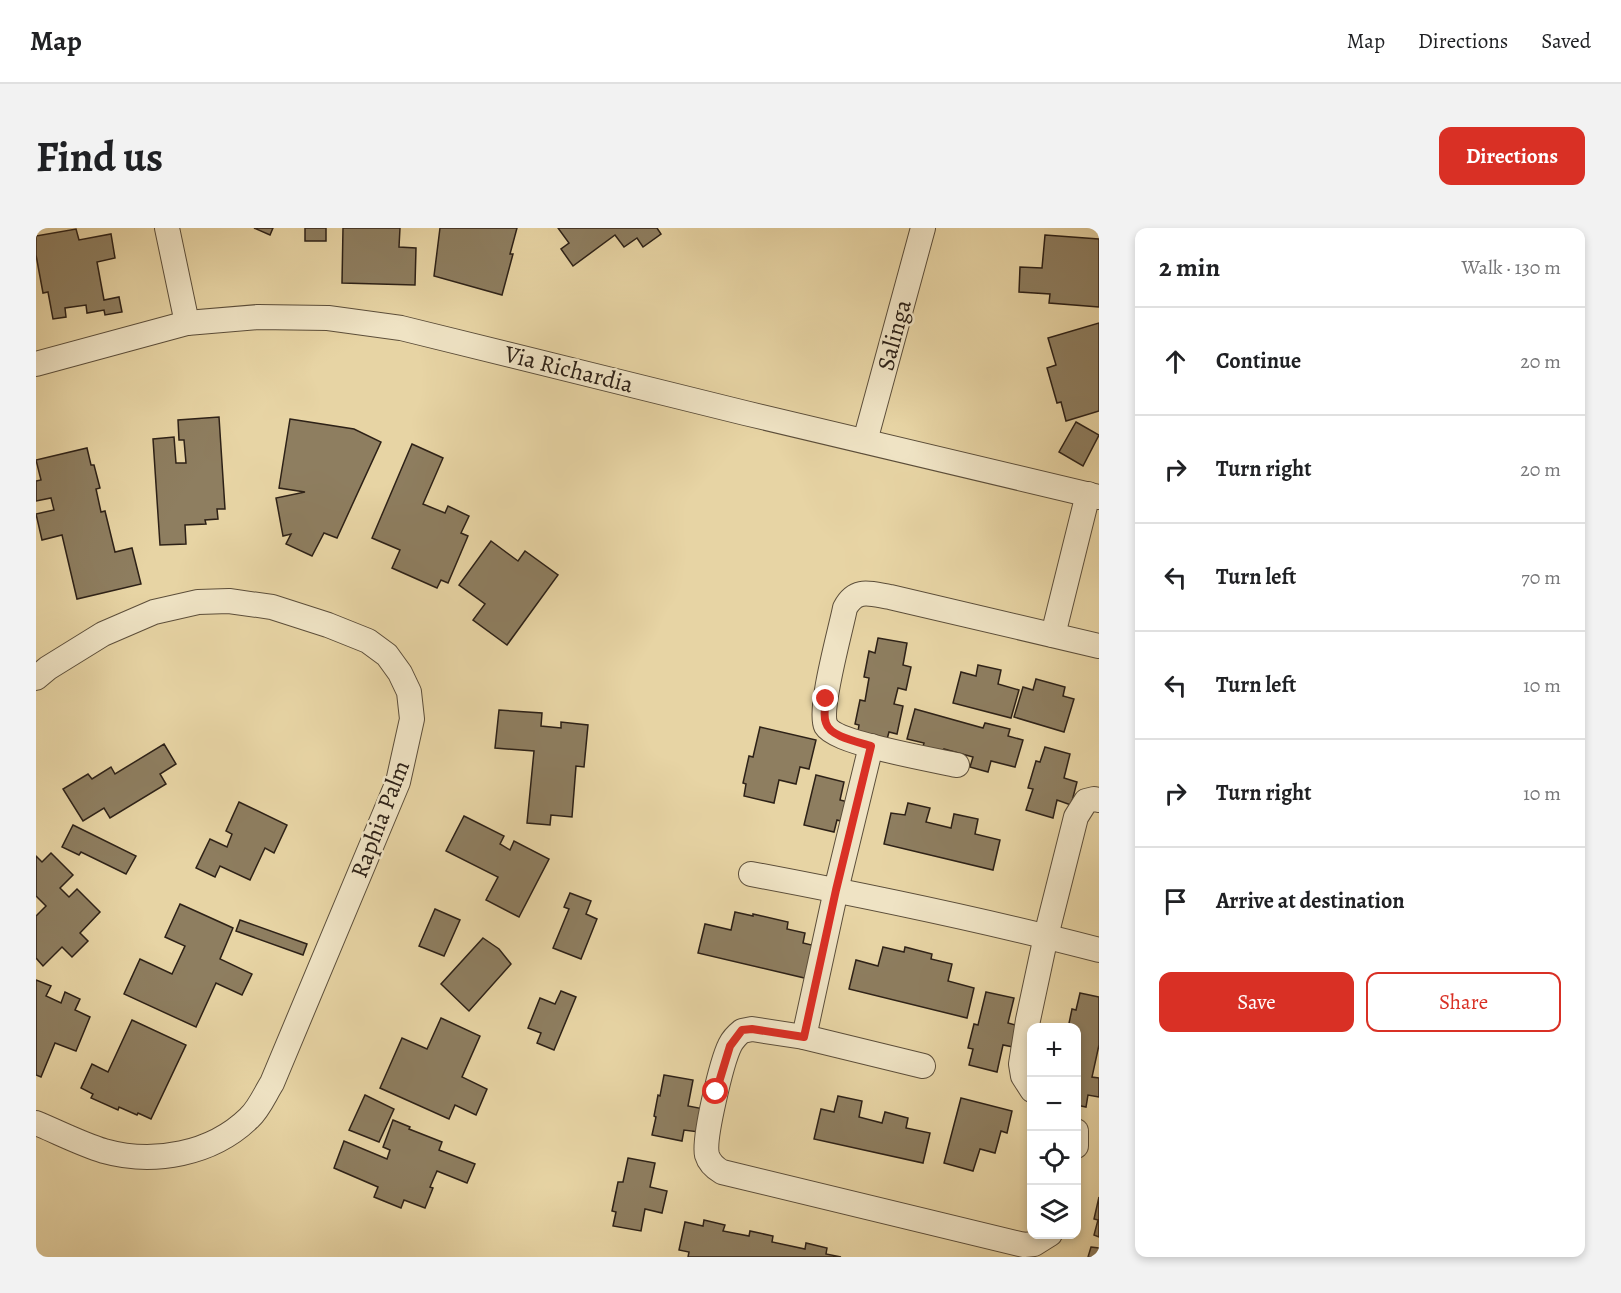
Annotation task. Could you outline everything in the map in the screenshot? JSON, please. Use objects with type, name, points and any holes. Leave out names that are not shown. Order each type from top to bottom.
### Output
[{"type":"street","points":[[167,228],[187,323]]},
{"type":"street","name":"Salinga","points":[[865,441],[923,228]]},
{"type":"street","name":"Via Richardia","points":[[36,364],[187,323],[258,317],[328,318],[401,328],[1094,496]]},
{"type":"street","points":[[1053,634],[1094,496]]},
{"type":"street","points":[[957,765],[871,746],[840,736],[826,725],[824,715],[826,699],[845,608],[849,600],[856,595],[866,593],[890,597],[1099,646]]},
{"type":"street","name":"Raphia Palm","points":[[36,678],[103,634],[153,612],[198,602],[229,601],[272,607],[368,641],[387,655],[400,673],[409,692],[412,719],[398,782],[272,1083],[251,1117],[222,1140],[194,1150],[166,1156],[134,1157],[104,1150],[36,1123]]},
{"type":"street","points":[[804,1037],[871,746]]},
{"type":"street","points":[[1027,1082],[1023,1076],[1021,1064],[1028,1020],[1046,936],[1076,817],[1086,801],[1099,800]]},
{"type":"street","points":[[751,873],[1046,936],[1099,950]]},
{"type":"street","points":[[923,1066],[804,1037],[752,1029],[742,1030],[730,1046],[707,1131],[707,1155],[716,1168],[722,1172],[751,1180],[1024,1245],[1034,1244],[1042,1239]]},
{"type":"building","points":[[254,228],[273,228],[270,235]]},
{"type":"building","points":[[305,228],[326,228],[326,241],[305,241]]},
{"type":"building","points":[[343,228],[400,228],[399,247],[416,248],[415,285],[342,283]]},
{"type":"building","points":[[440,228],[517,228],[502,295],[434,276]]},
{"type":"building","points":[[558,228],[657,228],[661,234],[643,247],[637,238],[624,247],[615,235],[573,266],[561,249],[569,243]]},
{"type":"building","points":[[76,229],[79,240],[111,234],[115,258],[97,262],[104,300],[119,297],[122,312],[105,315],[104,310],[87,313],[86,305],[65,308],[66,317],[53,319],[48,292],[43,293],[36,255],[36,236]]},
{"type":"building","points":[[1045,235],[1099,239],[1099,307],[1049,303],[1050,294],[1019,292],[1020,267],[1042,268]]},
{"type":"building","points":[[1099,323],[1099,411],[1066,421],[1061,402],[1057,403],[1047,368],[1056,365],[1048,338]]},
{"type":"building","points":[[219,417],[225,509],[217,509],[218,519],[205,520],[206,524],[185,525],[186,544],[160,545],[153,439],[174,437],[176,463],[186,463],[184,440],[179,440],[178,420]]},
{"type":"building","points":[[290,419],[354,429],[381,442],[337,538],[324,533],[312,556],[286,544],[291,534],[283,536],[276,498],[305,492],[279,488]]},
{"type":"building","points":[[1076,422],[1099,435],[1083,466],[1059,452]]},
{"type":"building","points":[[412,444],[443,458],[423,504],[445,513],[448,506],[469,516],[461,533],[468,536],[448,583],[441,580],[437,588],[392,568],[400,550],[372,538]]},
{"type":"building","points":[[87,448],[100,488],[96,489],[101,512],[105,511],[115,552],[132,548],[141,584],[77,599],[62,535],[42,540],[36,514],[54,510],[51,498],[36,501],[36,481],[41,480],[36,460]]},
{"type":"building","points":[[491,541],[518,561],[525,551],[558,575],[507,645],[473,620],[485,604],[459,585]]},
{"type":"building","points":[[878,638],[907,643],[903,665],[911,667],[906,690],[898,688],[894,704],[903,706],[897,734],[889,732],[886,743],[857,737],[859,725],[855,724],[860,700],[865,701],[869,678],[864,677],[869,651],[875,653]]},
{"type":"building","points":[[978,665],[1001,670],[998,684],[1019,690],[1011,718],[953,703],[961,672],[976,676]]},
{"type":"building","points":[[1036,679],[1065,687],[1063,696],[1074,699],[1064,732],[1014,717],[1023,687],[1033,690]]},
{"type":"building","points":[[915,709],[983,728],[985,723],[1010,729],[1008,736],[1023,740],[1015,767],[991,761],[988,772],[970,767],[973,757],[944,749],[942,759],[921,753],[924,743],[907,739]]},
{"type":"building","points":[[499,710],[542,713],[541,726],[561,728],[561,722],[588,725],[584,767],[576,766],[572,817],[551,815],[550,825],[527,823],[534,751],[495,748]]},
{"type":"building","points":[[760,727],[816,740],[809,769],[800,767],[796,784],[779,780],[774,803],[744,796],[746,784],[743,783],[749,756],[753,757]]},
{"type":"building","points":[[164,744],[176,764],[160,774],[166,784],[110,818],[104,808],[83,821],[63,789],[88,774],[92,779],[111,767],[115,774]]},
{"type":"building","points":[[1045,747],[1070,754],[1064,778],[1077,782],[1071,805],[1057,800],[1053,818],[1026,810],[1033,789],[1028,788],[1036,761],[1040,762]]},
{"type":"building","points":[[816,775],[844,782],[840,800],[852,803],[847,823],[837,820],[834,832],[804,825]]},
{"type":"building","points":[[239,802],[287,825],[274,853],[265,848],[250,880],[220,866],[215,877],[196,868],[210,839],[227,847],[232,834],[226,831]]},
{"type":"building","points":[[908,803],[930,808],[926,822],[951,828],[954,814],[978,819],[975,834],[1000,840],[993,870],[884,844],[891,813],[905,815]]},
{"type":"building","points":[[464,816],[504,836],[500,844],[510,850],[514,841],[549,859],[519,917],[486,900],[498,877],[446,851]]},
{"type":"building","points":[[73,825],[136,856],[126,874],[81,852],[79,855],[62,847]]},
{"type":"building","points":[[51,853],[73,875],[60,888],[69,897],[77,889],[100,912],[80,933],[88,941],[72,957],[62,947],[43,966],[36,958],[36,916],[46,906],[36,896],[36,856],[42,862]]},
{"type":"building","points":[[570,893],[591,901],[586,914],[597,919],[581,959],[553,948],[569,909],[564,907]]},
{"type":"building","points":[[180,904],[233,928],[220,959],[252,974],[242,995],[216,983],[196,1027],[124,994],[140,959],[172,974],[185,946],[165,937]]},
{"type":"building","points":[[435,909],[460,920],[444,956],[419,946]]},
{"type":"building","points":[[735,912],[788,922],[787,929],[805,933],[803,943],[820,947],[813,980],[698,953],[705,924],[731,930]]},
{"type":"building","points":[[240,920],[307,944],[303,955],[236,931]]},
{"type":"building","points":[[483,938],[499,949],[511,964],[469,1011],[441,984]]},
{"type":"building","points":[[883,947],[904,952],[905,947],[932,954],[931,959],[952,964],[948,981],[974,988],[967,1018],[849,989],[856,960],[878,966]]},
{"type":"building","points":[[36,980],[51,986],[46,996],[61,1003],[65,992],[80,999],[75,1010],[90,1017],[76,1051],[55,1043],[41,1077],[36,1075]]},
{"type":"building","points":[[561,991],[576,997],[554,1050],[537,1043],[541,1033],[528,1028],[540,998],[555,1004]]},
{"type":"building","points":[[986,992],[1014,998],[1008,1023],[1023,1027],[1018,1048],[1003,1045],[997,1072],[969,1065],[973,1049],[968,1048],[974,1024],[978,1025]]},
{"type":"building","points":[[1080,993],[1099,997],[1099,1045],[1092,1077],[1099,1078],[1099,1097],[1088,1095],[1086,1107],[1081,1106],[1081,1023],[1069,1023],[1072,1009],[1076,1010]]},
{"type":"building","points":[[441,1018],[480,1036],[462,1077],[487,1089],[476,1115],[455,1105],[449,1119],[380,1088],[402,1038],[427,1049]]},
{"type":"building","points":[[132,1020],[186,1045],[151,1119],[119,1107],[118,1110],[91,1098],[93,1094],[81,1088],[92,1064],[108,1072]]},
{"type":"building","points":[[664,1075],[693,1080],[688,1106],[704,1109],[699,1132],[684,1130],[682,1141],[652,1135],[658,1095],[660,1096]]},
{"type":"building","points":[[365,1095],[394,1109],[379,1142],[349,1130]]},
{"type":"building","points":[[838,1096],[862,1101],[859,1117],[882,1123],[885,1112],[908,1118],[906,1128],[930,1133],[923,1163],[814,1139],[821,1109],[834,1112]]},
{"type":"building","points":[[961,1098],[1012,1111],[1007,1133],[1001,1131],[995,1153],[980,1149],[973,1171],[944,1163]]},
{"type":"building","points":[[393,1120],[442,1142],[439,1150],[475,1164],[467,1183],[437,1171],[425,1208],[404,1200],[401,1208],[374,1197],[378,1187],[334,1168],[344,1141],[387,1159],[390,1150],[383,1147]]},
{"type":"building","points":[[628,1158],[655,1163],[650,1187],[667,1191],[662,1213],[645,1209],[641,1231],[613,1226],[616,1212],[612,1211],[618,1182],[623,1182]]},
{"type":"building","points":[[1099,1197],[1099,1237],[1094,1235],[1098,1220],[1094,1219]]},
{"type":"building","points":[[704,1220],[725,1225],[723,1231],[749,1236],[750,1231],[773,1236],[772,1242],[805,1249],[806,1243],[827,1248],[826,1254],[841,1257],[688,1257],[689,1252],[679,1250],[685,1222],[703,1226]]},
{"type":"building","points":[[1091,1247],[1099,1248],[1099,1257],[1088,1257]]},
{"type":"route","points":[[716,1092],[730,1046],[742,1030],[767,1030],[804,1037],[871,746],[832,732],[826,725],[824,715],[826,699]]}]
